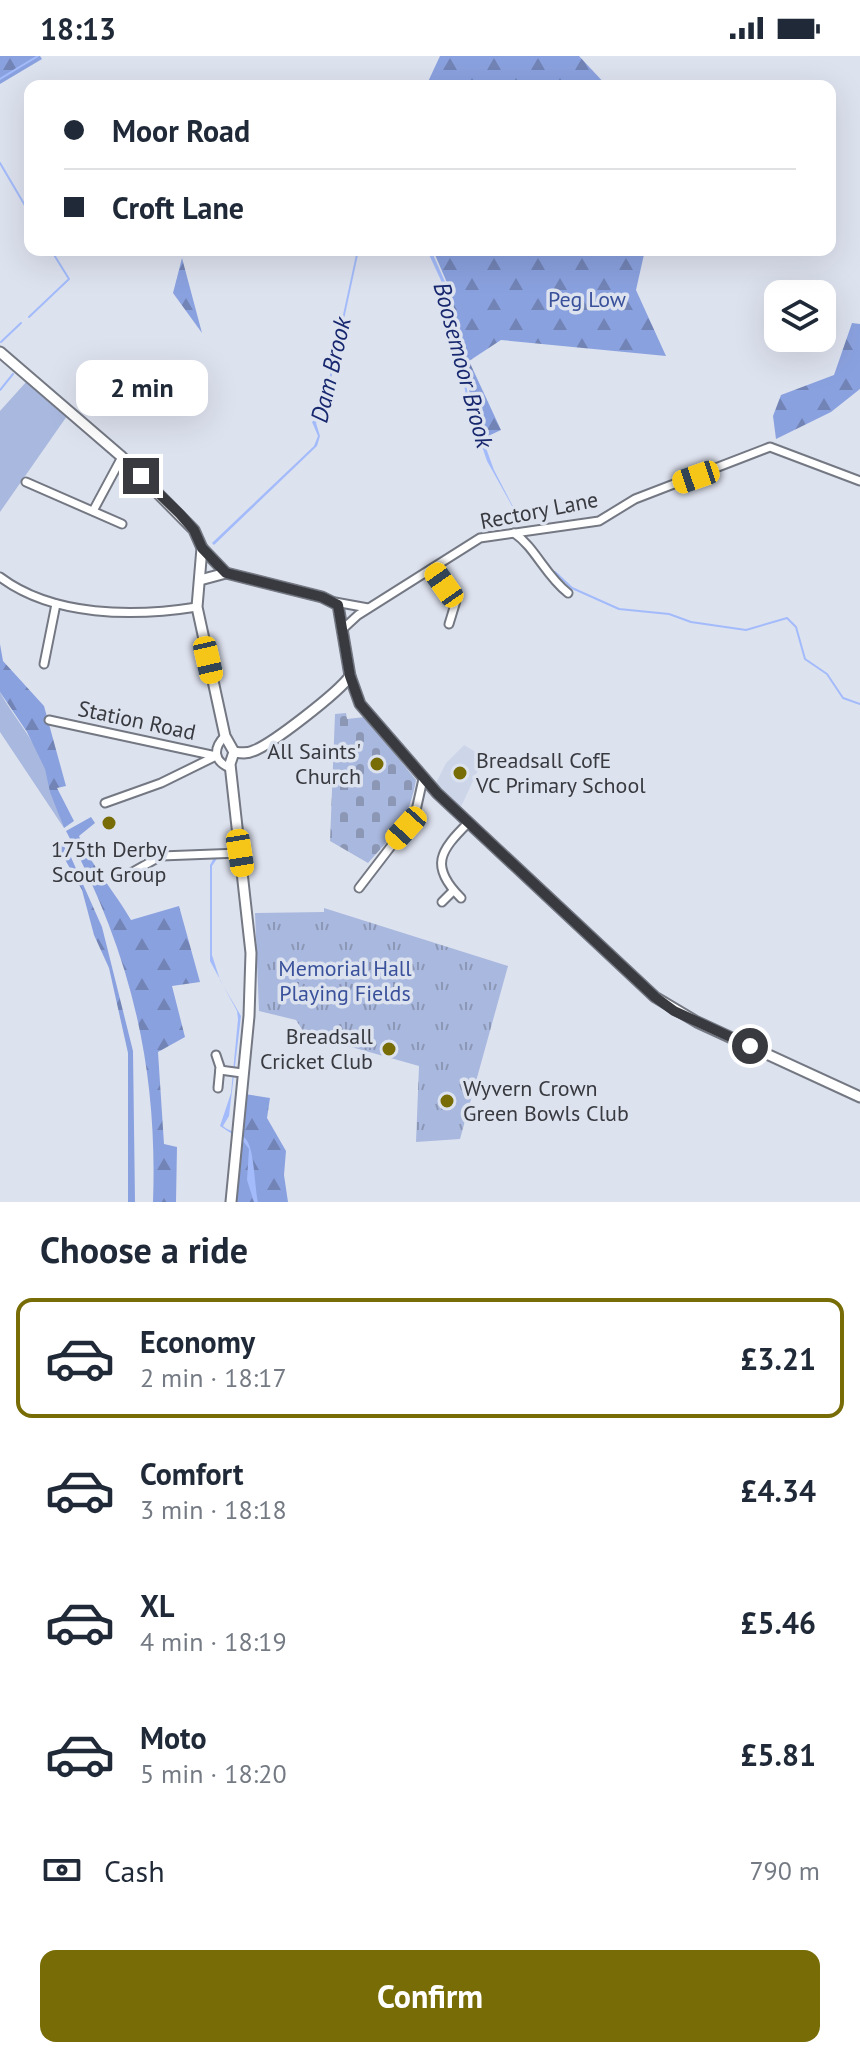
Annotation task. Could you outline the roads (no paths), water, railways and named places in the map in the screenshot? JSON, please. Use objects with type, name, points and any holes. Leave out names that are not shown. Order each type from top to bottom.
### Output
[{"type":"street","points":[[0,352],[122,457],[180,514],[194,530],[202,548],[226,573]]},
{"type":"street","name":"Rectory Lane","points":[[345,627],[368,608],[480,538],[599,521],[635,499],[770,447],[860,481]]},
{"type":"street","points":[[93,511],[122,457]]},
{"type":"street","points":[[26,482],[122,524]]},
{"type":"street","points":[[531,551],[536,529]]},
{"type":"street","points":[[513,532],[531,551],[546,574],[568,593]]},
{"type":"street","points":[[202,548],[197,607],[225,736],[234,752],[230,768],[251,953],[249,1016],[237,1072],[231,1202]]},
{"type":"street","points":[[433,568],[456,601],[449,624]]},
{"type":"street","points":[[200,576],[226,573],[368,608]]},
{"type":"street","points":[[0,577],[25,593],[56,604],[163,611],[197,607]]},
{"type":"street","points":[[334,602],[341,609],[350,676],[360,704],[423,779],[468,823],[665,1004],[860,1097]]},
{"type":"street","points":[[44,664],[56,604]]},
{"type":"street","points":[[36,643],[46,645]]},
{"type":"street","points":[[234,752],[244,753],[261,748],[332,697],[350,676]]},
{"type":"street","points":[[332,697],[349,698],[360,704]]},
{"type":"street","name":"Station Road","points":[[49,720],[216,756],[230,768]]},
{"type":"street","name":"Station Road","points":[[216,756],[216,747],[225,736]]},
{"type":"street","points":[[105,803],[161,783],[216,756]]},
{"type":"street","points":[[359,888],[415,815],[423,779]]},
{"type":"street","points":[[461,898],[442,873],[442,855],[468,823]]},
{"type":"street","points":[[129,874],[161,856],[240,853]]},
{"type":"street","points":[[442,902],[453,891]]},
{"type":"street","points":[[216,1055],[220,1070],[218,1088]]},
{"type":"street","points":[[220,1070],[237,1072]]},
{"type":"waterway","points":[[0,79],[38,56]]},
{"type":"waterway","points":[[0,163],[24,204]]},
{"type":"waterway","points":[[29,317],[69,279],[55,256]]},
{"type":"waterway","points":[[1,342],[21,323]]},
{"type":"waterway","points":[[0,390],[13,374]]},
{"type":"waterway","name":"Boosemoor Brook","points":[[555,572],[572,588],[619,609],[669,614],[691,622],[746,630],[787,618],[796,627],[805,659],[827,674],[843,698],[860,704]]},
{"type":"place","name":"All Saints' Church","points":[[377,764]]},
{"type":"place","name":"Breadsall CofE VC Primary School","points":[[460,773]]},
{"type":"place","name":"175th Derby Scout Group","points":[[109,823]]},
{"type":"place","name":"Breadsall Cricket Club","points":[[389,1049]]},
{"type":"place","name":"Wyvern Crown Green Bowls Club","points":[[447,1101]]},
{"type":"park label","name":"Peg Low","points":[[587,299]]},
{"type":"park label","name":"Memorial Hall Playing Fields","points":[[345,980]]},
{"type":"water label","name":"Dam Brook","points":[[331,370]]}]
